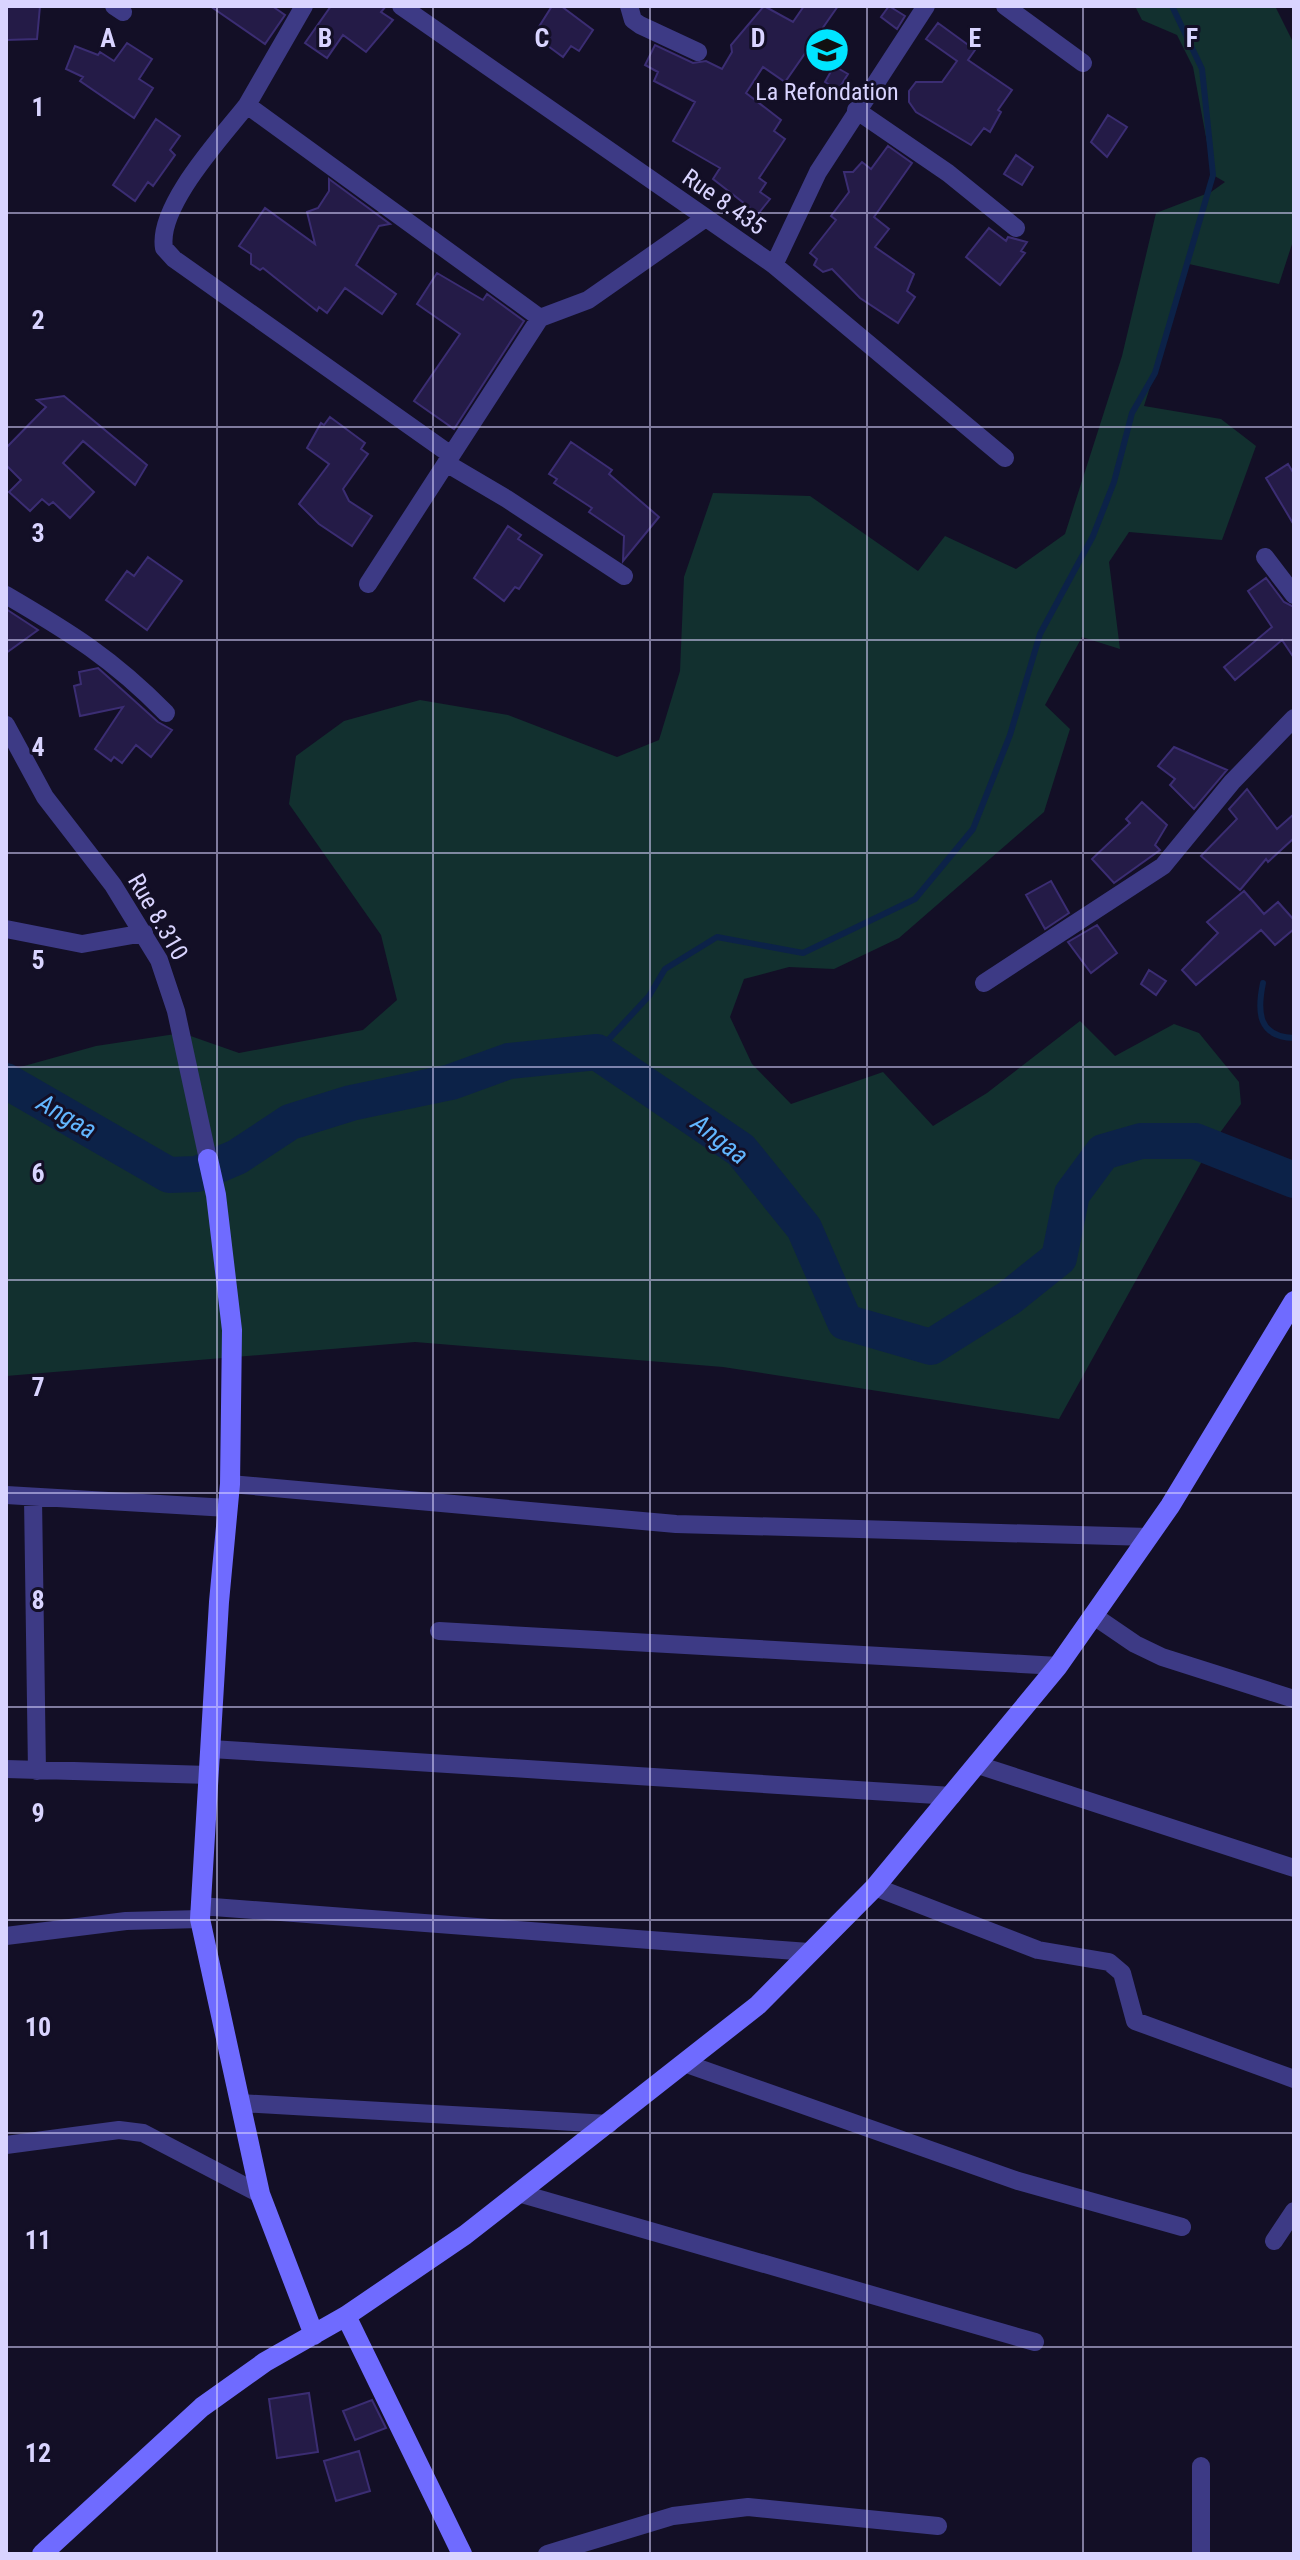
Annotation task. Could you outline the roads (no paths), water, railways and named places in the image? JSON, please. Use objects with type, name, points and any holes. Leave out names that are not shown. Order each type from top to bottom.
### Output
[{"type":"street","points":[[304,6],[247,105],[183,190],[164,225],[164,248],[174,259],[448,459],[624,576]]},
{"type":"street","name":"Rue 8.435","points":[[401,6],[774,265],[818,172],[926,6]]},
{"type":"street","points":[[629,6],[633,20],[640,25],[698,52]]},
{"type":"street","points":[[1005,6],[1083,63]]},
{"type":"street","points":[[247,105],[540,318]]},
{"type":"street","points":[[856,110],[948,173],[1016,228]]},
{"type":"street","points":[[368,584],[540,318],[588,300],[704,219]]},
{"type":"street","points":[[774,265],[1005,458]]},
{"type":"street","points":[[1265,557],[1294,595]]},
{"type":"street","points":[[6,595],[92,646],[130,676],[166,713]]},
{"type":"street","points":[[984,983],[1163,866],[1232,782],[1294,718]]},
{"type":"street","name":"Rue 8.310","points":[[6,725],[45,797],[113,885],[159,960],[176,1011],[208,1159]]},
{"type":"street","points":[[6,929],[82,944],[144,933]]},
{"type":"street","points":[[208,1159],[216,1195],[232,1330],[230,1484],[200,1913],[260,2194],[314,2335]]},
{"type":"street","points":[[42,2554],[202,2407],[265,2362],[346,2316],[522,2194],[758,2005],[875,1887],[1058,1666],[1149,1537],[1235,1403],[1294,1301]]},
{"type":"street","points":[[230,1484],[676,1524],[1149,1537]]},
{"type":"street","points":[[6,1495],[228,1508]]},
{"type":"street","points":[[33,1498],[37,1771]]},
{"type":"street","points":[[1094,1616],[1135,1644],[1162,1657],[1294,1699]]},
{"type":"street","points":[[439,1631],[1058,1666]]},
{"type":"street","points":[[211,1749],[952,1796]]},
{"type":"street","points":[[978,1765],[1294,1868]]},
{"type":"street","points":[[6,1769],[209,1775]]},
{"type":"street","points":[[875,1887],[1038,1950],[1109,1962],[1122,1973],[1135,2021],[1294,2079]]},
{"type":"street","points":[[6,1936],[200,1913],[809,1952]]},
{"type":"street","points":[[684,2063],[1018,2181],[1182,2227]]},
{"type":"street","points":[[240,2103],[609,2124]]},
{"type":"street","points":[[6,2145],[119,2130],[143,2133],[260,2194]]},
{"type":"street","points":[[522,2194],[1035,2342]]},
{"type":"street","points":[[1274,2241],[1294,2211]]},
{"type":"street","points":[[346,2316],[462,2554]]},
{"type":"street","points":[[1201,2466],[1201,2554]]},
{"type":"street","points":[[547,2554],[673,2516],[748,2507],[938,2526]]},
{"type":"waterway","points":[[597,1052],[649,996],[665,969],[717,937],[803,953],[915,899],[973,829],[1010,735],[1040,634],[1093,536],[1114,482],[1132,413],[1155,373],[1213,175],[1202,69],[1172,6]]},
{"type":"waterway","points":[[1263,983],[1260,1004],[1263,1021],[1273,1033],[1294,1038]]},
{"type":"waterway","name":"Angaa","points":[[6,1081],[169,1175],[197,1174],[237,1157],[290,1122],[351,1103],[451,1082],[509,1061],[597,1052],[741,1150],[804,1228],[845,1322],[931,1347],[1009,1298],[1059,1258],[1072,1194],[1103,1152],[1141,1141],[1195,1141],[1294,1180]]},
{"type":"place","name":"La Refondation","points":[[827,50]]}]
